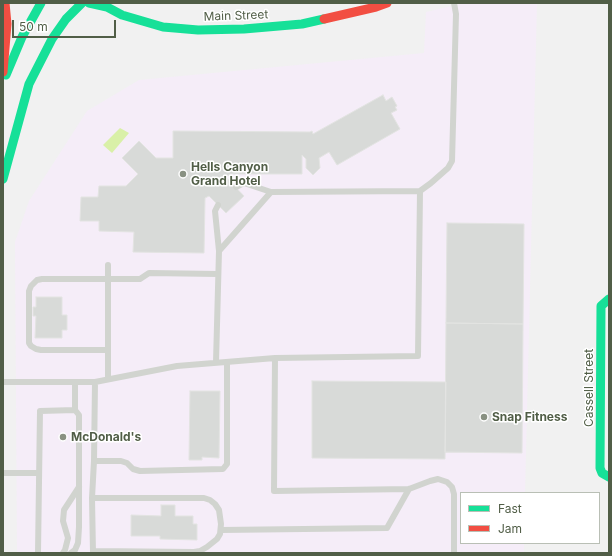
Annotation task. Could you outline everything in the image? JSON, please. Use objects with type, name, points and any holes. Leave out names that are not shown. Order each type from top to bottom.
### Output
[{"type":"main road","points":[[3,72],[7,24],[5,3]]},
{"type":"main road","points":[[3,82],[22,36],[42,3]]},
{"type":"main road","points":[[3,179],[29,84],[52,39],[66,19],[82,3]]},
{"type":"main road","name":"Main Street","points":[[89,3],[107,7],[122,15],[163,27],[198,30],[244,29],[302,24],[376,7],[387,3]]},
{"type":"main road","name":"Cassell Street","points":[[609,299],[601,306],[600,468],[602,474],[609,476]]},
{"type":"lane","points":[[236,187],[244,183],[271,192],[420,191],[431,184],[448,168],[452,160],[456,14],[454,3]]},
{"type":"lane","points":[[3,382],[95,382],[108,378],[177,366],[275,358],[418,356],[420,191]]},
{"type":"lane","points":[[218,251],[271,192]]},
{"type":"lane","points":[[216,362],[218,251],[214,211],[218,205]]},
{"type":"lane","points":[[108,265],[108,378]]},
{"type":"lane","points":[[108,350],[36,350],[31,346],[28,342],[29,291],[31,286],[37,280],[42,278],[140,278],[149,273],[218,274]]},
{"type":"lane","points":[[275,358],[274,491],[409,489],[438,479],[447,482],[452,487],[454,494],[454,553]]},
{"type":"lane","points":[[94,461],[121,461],[127,463],[133,469],[140,471],[223,469],[227,464],[227,362]]},
{"type":"lane","points":[[92,498],[204,498],[210,500],[219,510],[221,530],[217,539],[212,544],[194,552],[93,552],[92,498],[95,382]]},
{"type":"lane","points":[[71,553],[75,550],[78,539],[79,415],[75,410],[75,383]]},
{"type":"lane","points":[[38,553],[40,411],[75,410]]},
{"type":"lane","points":[[3,474],[39,474]]},
{"type":"lane","points":[[62,553],[65,550],[68,538],[63,522],[64,510],[79,486]]},
{"type":"lane","points":[[221,530],[387,528],[409,489]]},
{"type":"shaded area","points":[[465,3],[537,3],[525,492],[460,492],[460,544],[524,544],[524,553],[17,553],[15,242],[29,201],[87,111],[139,80],[424,53],[426,12]]},
{"type":"shaded area","points":[[120,128],[129,133],[112,153],[103,145]]},
{"type":"building","name":"Hells Canyon Grand Hotel","points":[[383,95],[386,101],[392,97],[397,106],[395,107],[397,110],[391,113],[400,129],[337,165],[329,152],[319,158],[320,168],[313,175],[306,168],[306,159],[302,155],[302,174],[230,174],[226,177],[244,196],[226,213],[209,196],[205,198],[204,253],[133,252],[134,232],[99,231],[99,221],[80,221],[81,197],[98,197],[99,186],[126,186],[138,174],[122,158],[139,141],[156,158],[173,158],[173,131],[312,131],[313,134]]},
{"type":"building","points":[[447,223],[524,224],[523,324],[446,323]]},
{"type":"building","points":[[36,297],[62,297],[62,315],[67,315],[67,330],[62,330],[62,338],[35,338],[36,316],[33,316],[33,307],[36,307]]},
{"type":"building","name":"Snap Fitness","points":[[446,323],[523,324],[522,453],[445,452]]},
{"type":"building","points":[[312,381],[446,382],[445,459],[312,458]]},
{"type":"building","points":[[190,391],[220,391],[219,458],[202,457],[202,460],[189,460]]},
{"type":"building","points":[[161,505],[175,505],[175,516],[193,516],[193,524],[197,524],[197,540],[160,539],[160,536],[131,536],[131,515],[161,516]]},
{"type":"traffic: fast","points":[[6,75],[22,37],[41,3]]},
{"type":"traffic: fast","points":[[3,179],[29,84],[52,39],[66,19],[82,3]]},
{"type":"traffic: fast","points":[[89,3],[107,7],[122,15],[163,27],[198,30],[244,29],[302,24],[324,19]]},
{"type":"traffic: fast","points":[[609,299],[601,306],[600,468],[602,473],[609,477]]},
{"type":"traffic: jam","points":[[3,72],[7,24],[5,3]]},
{"type":"traffic: jam","points":[[324,19],[387,3]]},
{"type":"place","name":"Hells Canyon Grand Hotel","points":[[183,174]]},
{"type":"place","name":"Snap Fitness","points":[[484,417]]},
{"type":"place","name":"McDonald's","points":[[63,437]]}]
